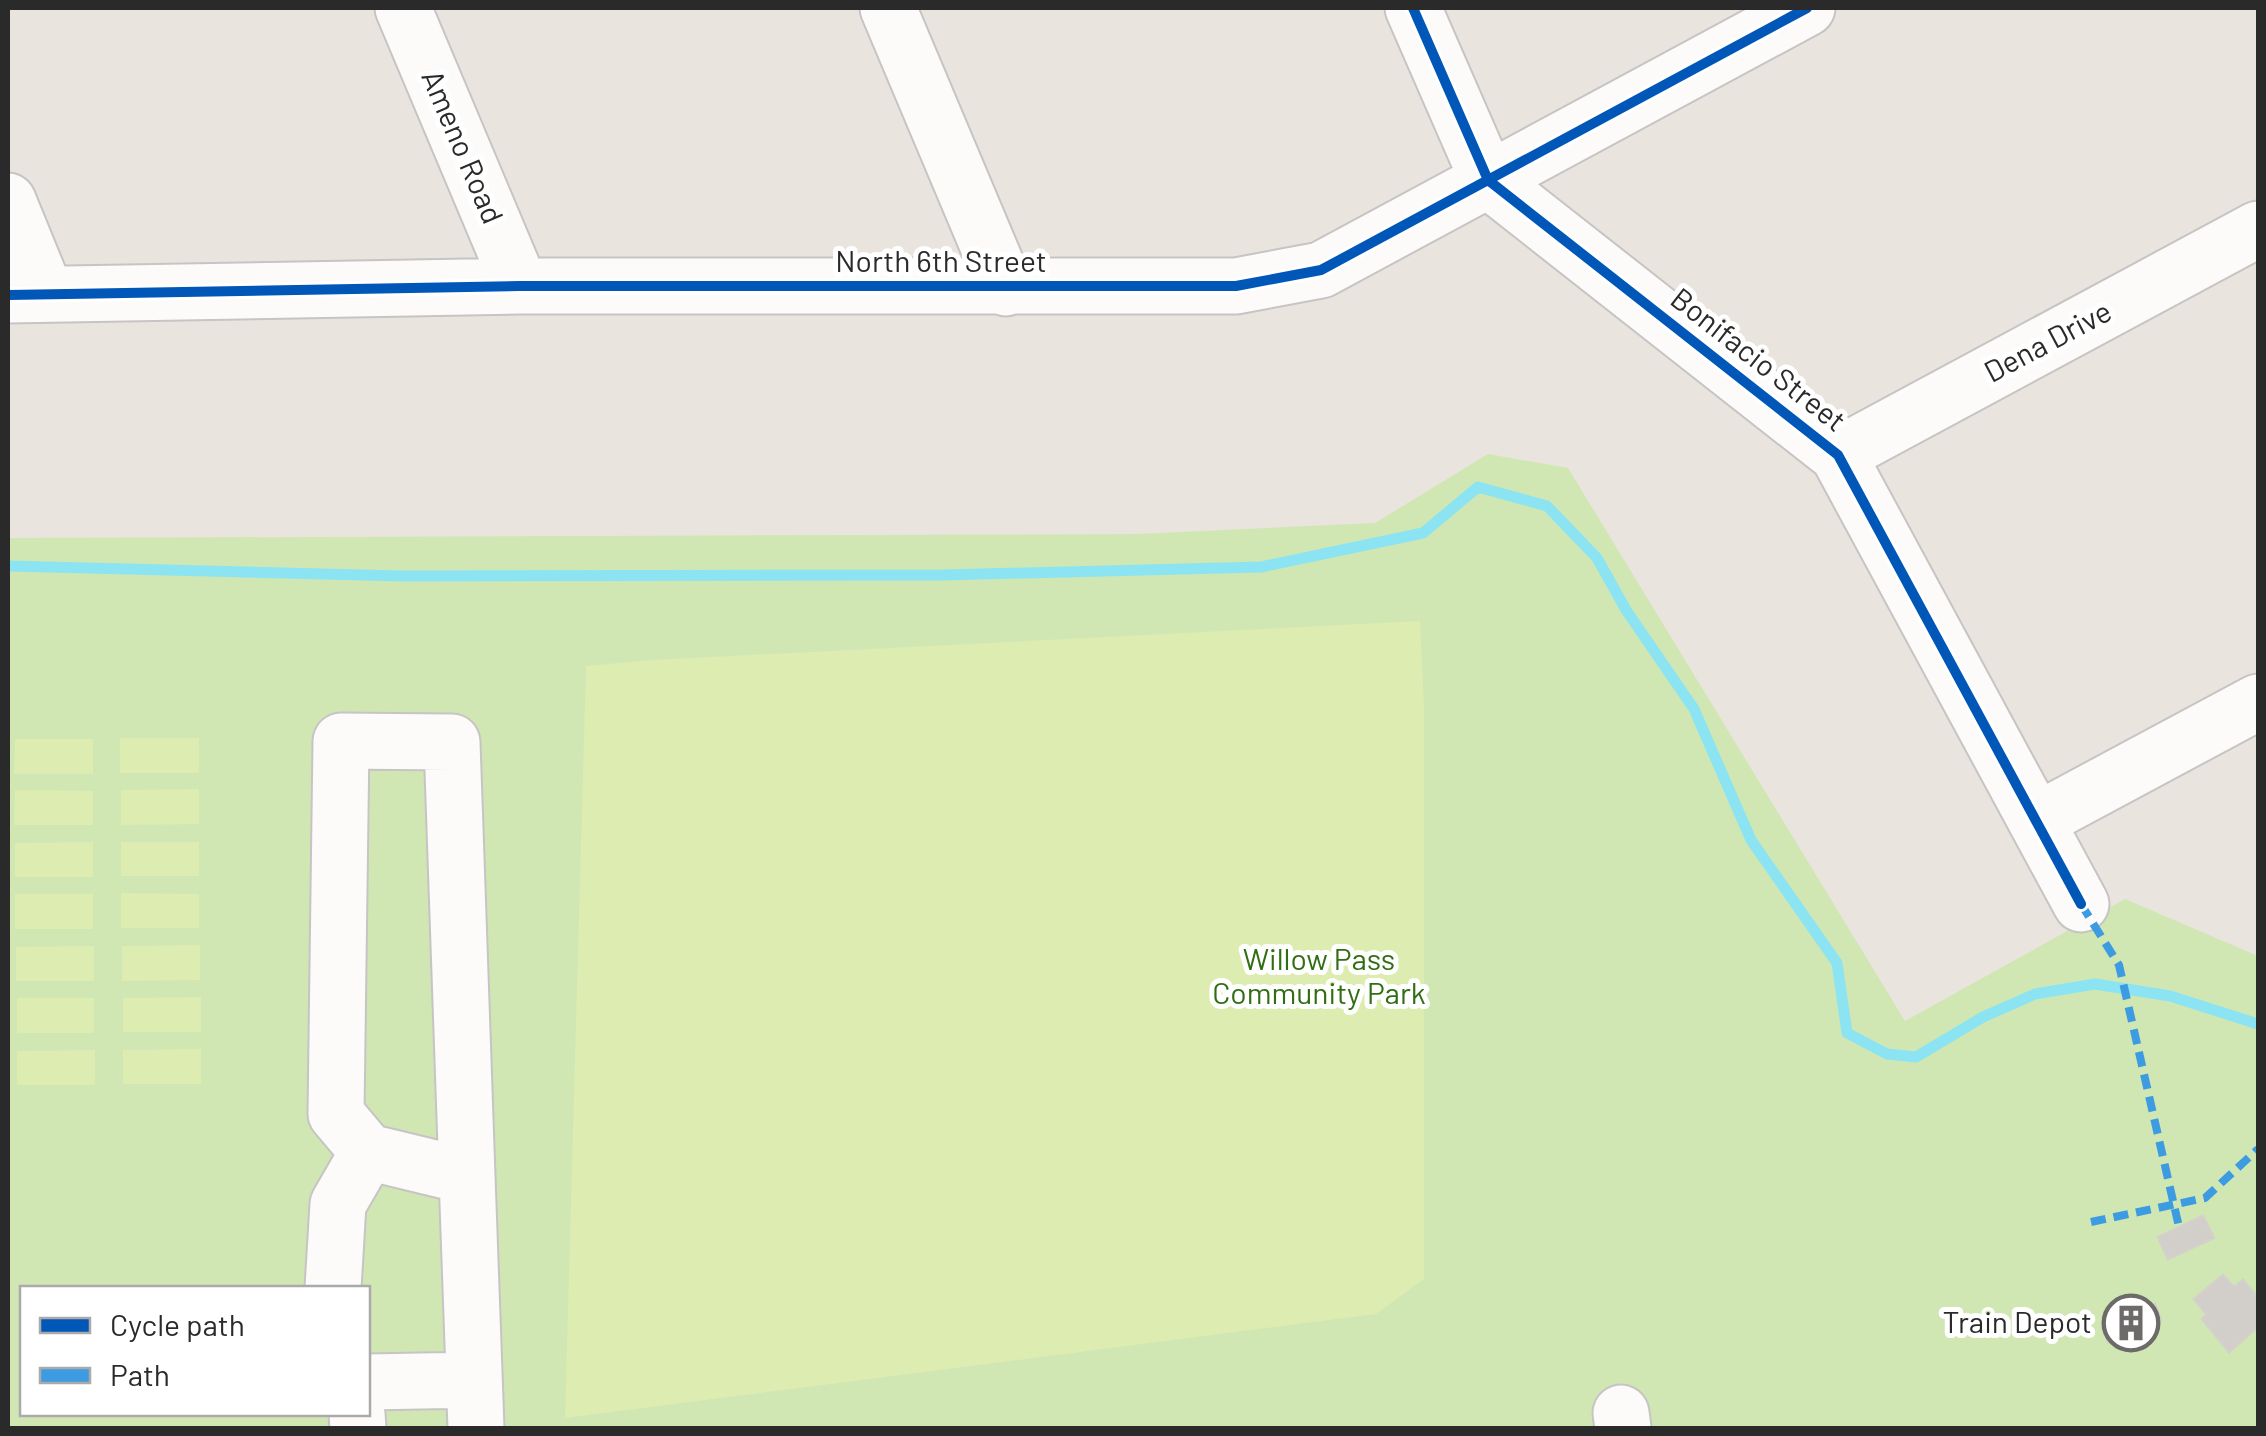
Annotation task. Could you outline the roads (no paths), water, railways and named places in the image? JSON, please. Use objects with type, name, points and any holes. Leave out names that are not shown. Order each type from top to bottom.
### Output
[{"type":"street","name":"Ameno Road","points":[[403,8],[520,286]]},
{"type":"street","points":[[888,8],[1006,288]]},
{"type":"street","name":"Bonifacio Street","points":[[1413,8],[1488,180],[1838,455],[2081,904]]},
{"type":"street","name":"North 6th Street","points":[[27,294],[520,286],[1236,286],[1321,270],[1807,8]]},
{"type":"street","points":[[8,202],[27,294]]},
{"type":"street","name":"Dena Drive","points":[[1838,455],[2258,229]]},
{"type":"street","points":[[2036,820],[2258,702]]},
{"type":"street","points":[[370,1382],[475,1404],[452,742],[341,741],[336,1114],[368,1152],[467,1176]]},
{"type":"street","points":[[333,1286],[338,1204],[368,1152]]},
{"type":"waterway","points":[[8,566],[401,576],[943,575],[1261,567],[1423,533],[1478,487],[1547,506],[1597,558],[1626,610],[1694,709],[1751,840],[1837,963],[1847,1033],[1887,1054],[1916,1057],[1983,1017],[2035,994],[2095,984],[2170,996],[2258,1024]]},
{"type":"place","name":"Train Depot","points":[[2131,1323]]},
{"type":"park label","name":"Willow Pass Community Park","points":[[1319,977]]}]
